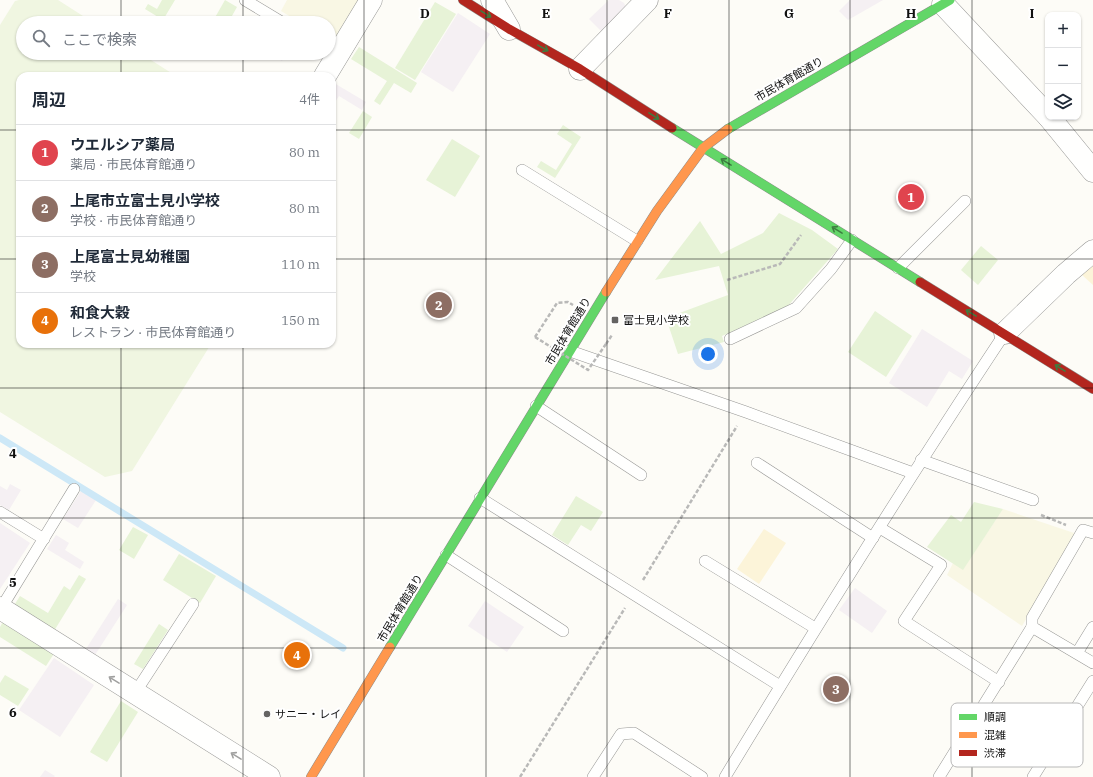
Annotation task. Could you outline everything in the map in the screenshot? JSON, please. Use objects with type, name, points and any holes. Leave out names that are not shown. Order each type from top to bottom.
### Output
[{"type":"street","points":[[336,48],[371,0]]},
{"type":"street","points":[[463,0],[509,29],[580,69],[703,148],[1093,388]]},
{"type":"street","points":[[492,0],[509,29]]},
{"type":"street","points":[[946,2],[1045,113]]},
{"type":"street","name":"市民体育館通り","points":[[311,777],[637,241],[656,211],[703,148],[734,124],[946,2]]},
{"type":"street","points":[[580,69],[639,3]]},
{"type":"street","points":[[326,72],[330,60]]},
{"type":"street","points":[[1052,120],[1089,159]]},
{"type":"street","points":[[1005,333],[1066,274],[1093,251]]},
{"type":"street","points":[[0,608],[269,777]]},
{"type":"lane","points":[[245,0],[272,16]]},
{"type":"lane","points":[[522,170],[637,241]]},
{"type":"lane","points":[[898,268],[965,201]]},
{"type":"lane","points":[[730,340],[796,308],[831,269],[852,240]]},
{"type":"lane","points":[[725,777],[921,460],[1005,333]]},
{"type":"lane","points":[[570,351],[746,412],[913,473]]},
{"type":"lane","points":[[536,406],[641,475]]},
{"type":"lane","points":[[921,460],[1033,500]]},
{"type":"lane","points":[[757,464],[873,538]]},
{"type":"lane","points":[[0,608],[44,539],[74,488]]},
{"type":"lane","points":[[480,498],[780,686]]},
{"type":"lane","points":[[0,512],[44,539]]},
{"type":"lane","points":[[880,528],[940,565],[904,621],[999,682]]},
{"type":"lane","points":[[986,703],[1032,626],[1032,618],[1083,530],[1093,533]]},
{"type":"lane","points":[[446,555],[563,631]]},
{"type":"lane","points":[[704,561],[816,628]]},
{"type":"lane","points":[[135,693],[192,604]]},
{"type":"lane","points":[[1032,626],[1093,662]]},
{"type":"lane","points":[[1077,653],[1093,626]]},
{"type":"lane","points":[[1079,703],[1093,681]]},
{"type":"lane","points":[[593,777],[620,734],[634,733],[702,777]]},
{"type":"lane","points":[[939,777],[951,758]]},
{"type":"lane","points":[[1033,777],[1039,767]]},
{"type":"path","points":[[727,280],[780,264],[814,217]]},
{"type":"path","points":[[573,305],[568,302],[557,303],[535,337],[588,370],[612,335]]},
{"type":"path","points":[[520,777],[746,412]]},
{"type":"shaded area","points":[[287,0],[359,0],[336,39],[336,16],[289,16],[281,11]]},
{"type":"shaded area","points":[[609,0],[619,0],[624,3],[626,7],[603,33],[589,19]]},
{"type":"shaded area","points":[[850,0],[883,0],[848,20],[839,11]]},
{"type":"shaded area","points":[[458,13],[490,34],[453,92],[421,72]]},
{"type":"shaded area","points":[[336,84],[366,102],[362,110],[339,96],[336,100]]},
{"type":"shaded area","points":[[922,329],[973,361],[962,379],[949,371],[927,407],[889,383]]},
{"type":"shaded area","points":[[10,484],[21,490],[9,510],[0,505],[0,486],[7,490]]},
{"type":"shaded area","points":[[81,491],[96,500],[78,528],[63,519]]},
{"type":"shaded area","points":[[1003,509],[1077,534],[1022,626],[947,575],[953,563],[963,569]]},
{"type":"shaded area","points":[[0,523],[30,543],[0,589]]},
{"type":"shaded area","points":[[56,535],[69,543],[65,550],[84,562],[80,569],[47,549]]},
{"type":"shaded area","points":[[855,588],[887,611],[872,633],[839,610]]},
{"type":"shaded area","points":[[118,599],[127,605],[95,655],[86,649]]},
{"type":"shaded area","points":[[485,601],[524,627],[507,652],[468,626]]},
{"type":"shaded area","points":[[54,658],[94,685],[60,737],[19,710]]},
{"type":"shaded area","points":[[45,770],[55,776],[40,777]]},
{"type":"green space","points":[[58,0],[83,16],[16,16],[16,60],[151,60],[170,72],[16,72],[16,348],[209,348],[132,471],[105,477],[0,412],[0,25],[15,1]]},
{"type":"green space","points":[[162,0],[175,0],[165,16],[156,16],[145,9],[148,4],[157,9]]},
{"type":"green space","points":[[225,0],[237,7],[232,16],[216,16]]},
{"type":"green space","points":[[435,2],[456,14],[415,80],[395,68]]},
{"type":"green space","points":[[359,47],[417,83],[411,93],[394,83],[380,105],[374,101],[387,81],[351,59]]},
{"type":"green space","points":[[363,111],[372,117],[359,139],[349,133]]},
{"type":"green space","points":[[563,125],[581,137],[555,178],[537,167],[541,161],[556,170],[572,144],[557,134]]},
{"type":"green space","points":[[452,139],[480,156],[455,197],[426,180]]},
{"type":"green space","points":[[779,213],[812,230],[838,249],[787,307],[722,336],[724,342],[678,354],[666,318],[728,295],[719,266],[655,280],[700,221],[721,254],[763,233]]},
{"type":"green space","points":[[981,246],[998,260],[978,285],[961,270]]},
{"type":"green space","points":[[875,311],[912,336],[886,377],[848,352]]},
{"type":"green space","points":[[576,496],[603,512],[591,531],[581,525],[568,545],[552,535]]},
{"type":"green space","points":[[974,502],[1003,509],[963,570],[927,547],[951,515],[961,522]]},
{"type":"green space","points":[[133,527],[148,535],[134,559],[119,550]]},
{"type":"green space","points":[[179,554],[216,576],[200,603],[163,580]]},
{"type":"green space","points":[[79,575],[86,579],[54,631],[13,607],[20,596],[48,613],[64,586],[70,590]]},
{"type":"green space","points":[[4,620],[55,652],[46,666],[0,637],[0,627]]},
{"type":"green space","points":[[159,624],[168,630],[143,669],[134,664]]},
{"type":"green space","points":[[5,675],[29,689],[18,706],[0,695],[0,683]]},
{"type":"green space","points":[[121,701],[138,712],[107,762],[90,752]]},
{"type":"sand","points":[[1093,261],[1093,285],[1081,274]]},
{"type":"sand","points":[[764,529],[786,543],[759,584],[737,569]]},
{"type":"waterway","points":[[0,438],[343,648]]},
{"type":"traffic: fast","points":[[728,129],[950,0]]},
{"type":"traffic: fast","points":[[672,128],[920,282]]},
{"type":"traffic: fast","points":[[390,647],[606,292]]},
{"type":"traffic: slow","points":[[606,292],[657,211],[703,148],[728,129]]},
{"type":"traffic: slow","points":[[311,777],[390,647]]},
{"type":"traffic: jam","points":[[463,0],[509,29],[580,69],[672,128]]},
{"type":"traffic: jam","points":[[920,282],[1093,389]]},
{"type":"place","name":"ウエルシア薬局","points":[[911,197]]},
{"type":"place","name":"上尾市立富士見小学校","points":[[439,305]]},
{"type":"place","name":"富士見小学校","points":[[615,320]]},
{"type":"place","name":"和食大穀","points":[[297,655]]},
{"type":"place","name":"上尾富士見幼稚園","points":[[836,689]]},
{"type":"place","name":"サニー・レイ","points":[[267,714]]}]
